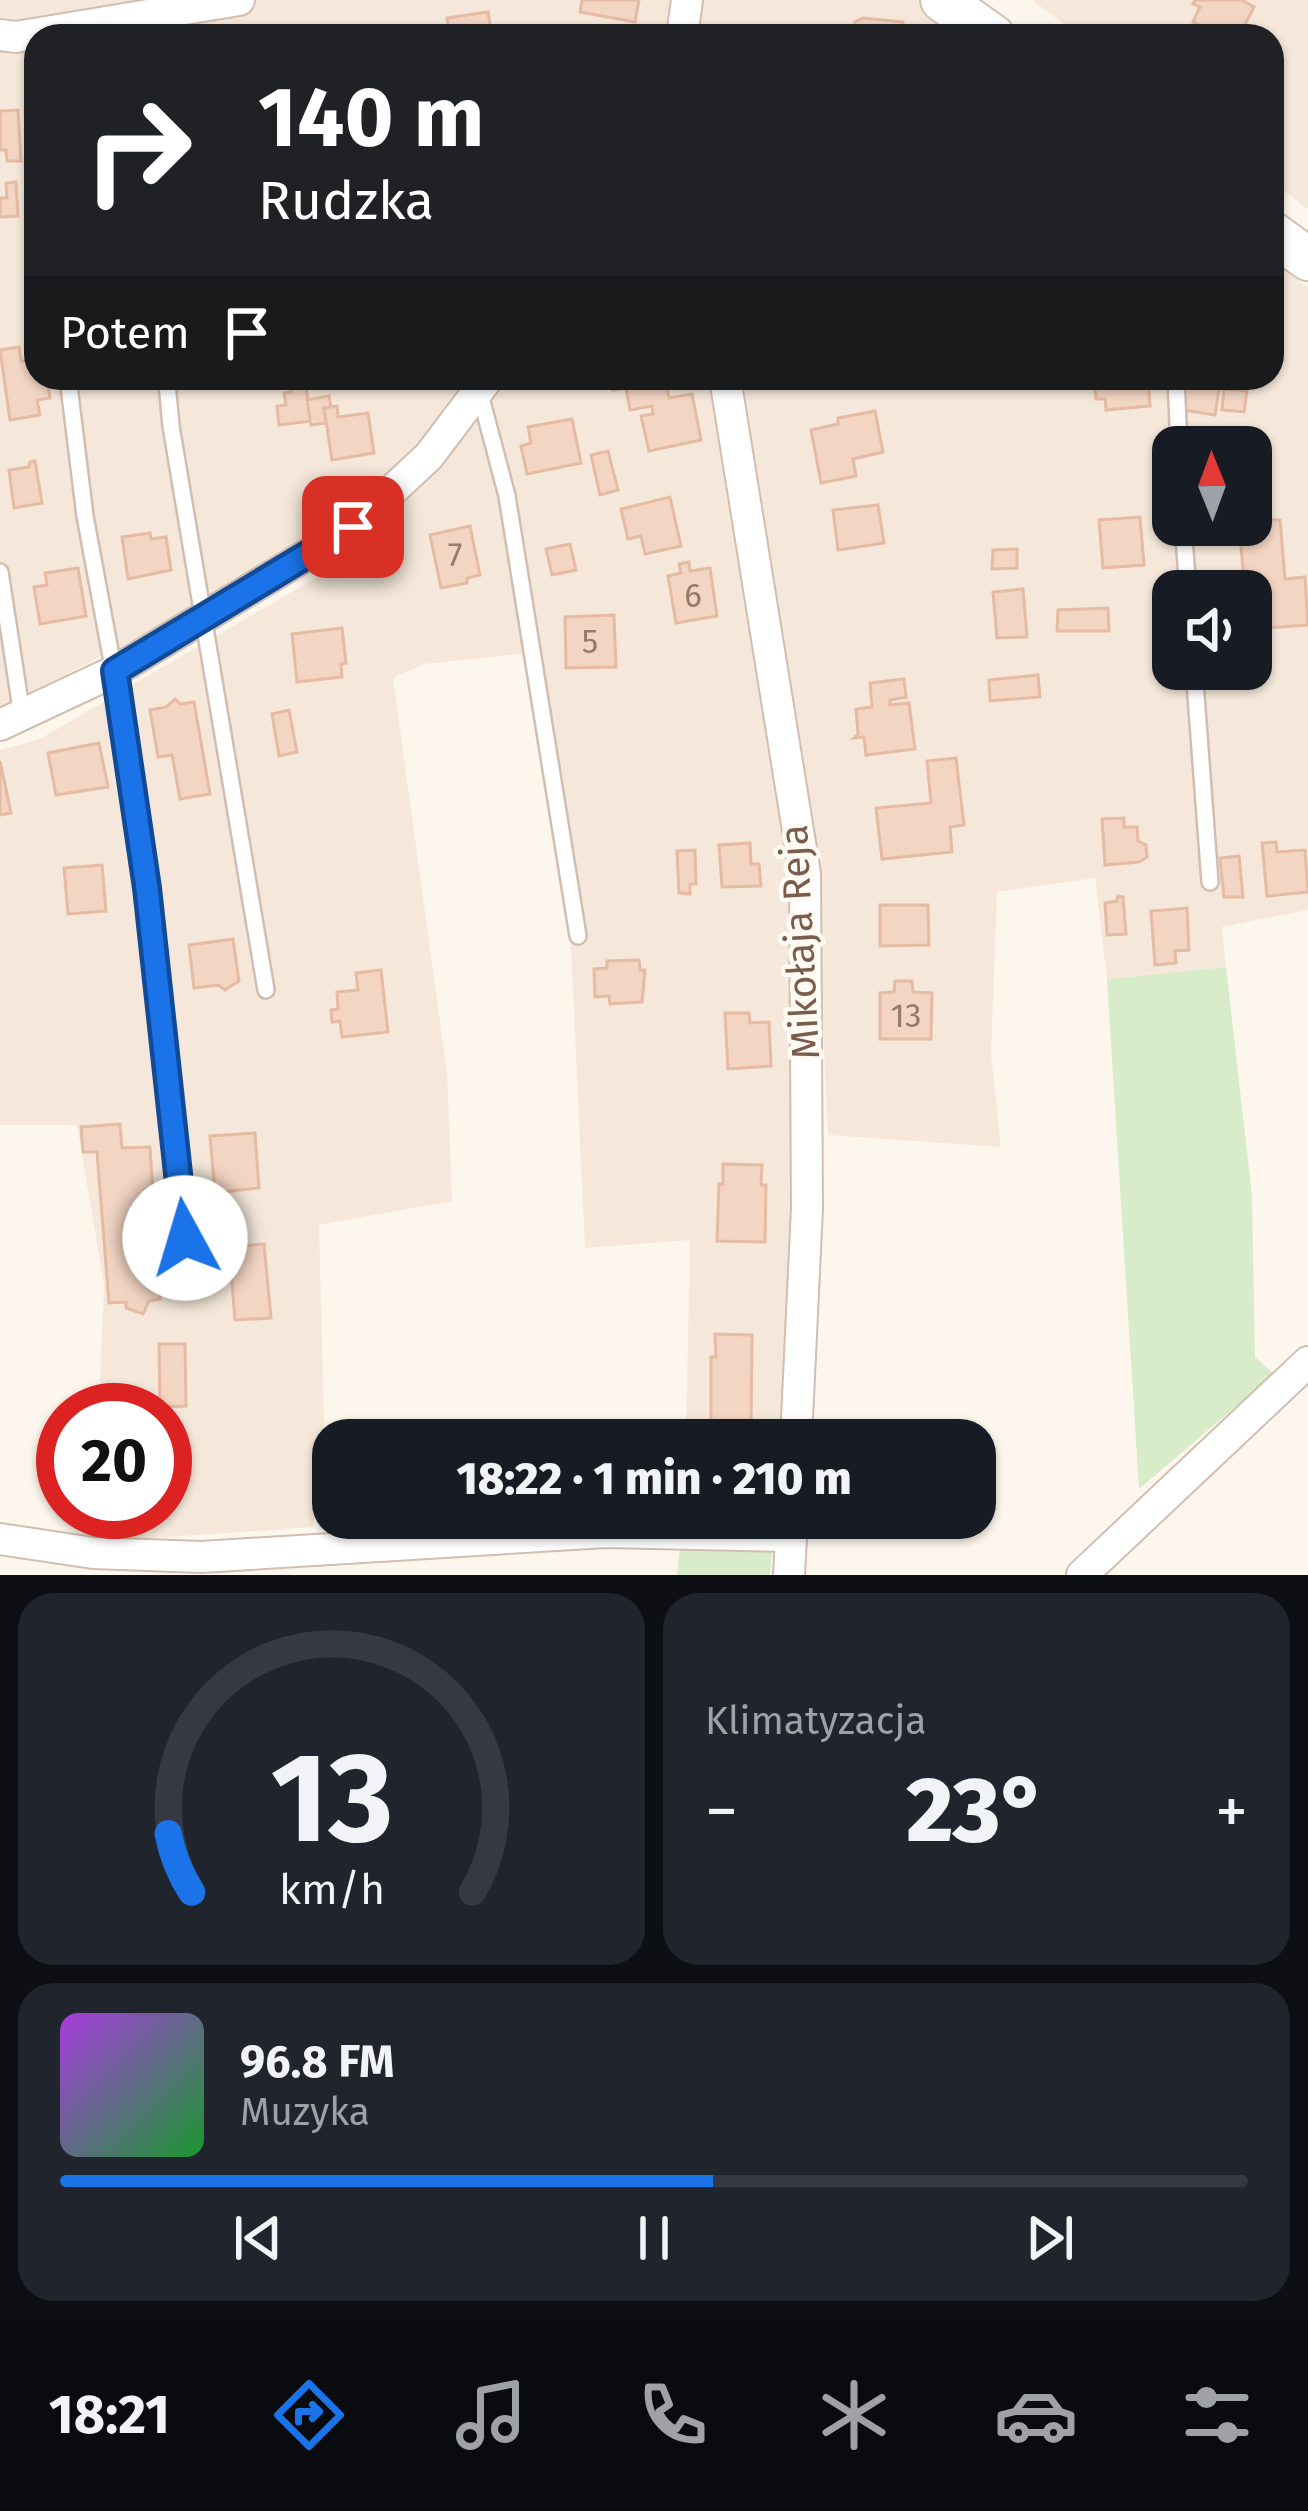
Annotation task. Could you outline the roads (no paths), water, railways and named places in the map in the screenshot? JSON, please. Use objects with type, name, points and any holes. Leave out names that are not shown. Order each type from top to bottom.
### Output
[{"type":"street","points":[[94,24],[238,0]]},
{"type":"street","points":[[942,0],[976,24]]},
{"type":"street","points":[[11,720],[115,671],[353,527],[429,456],[479,390]]},
{"type":"street","name":"Mikołaja Reja","points":[[727,390],[805,874],[807,1208],[797,1419]]},
{"type":"street","points":[[1082,1575],[1308,1362]]},
{"type":"street","points":[[0,1538],[93,1553],[200,1557],[492,1539]]},
{"type":"street","points":[[789,1575],[791,1539]]},
{"type":"lane","points":[[69,390],[85,516],[115,671],[147,888],[190,1283]]},
{"type":"lane","points":[[167,390],[266,990]]},
{"type":"lane","points":[[485,390],[507,496],[578,935]]},
{"type":"lane","points":[[1177,390],[1178,426]]},
{"type":"lane","points":[[0,572],[11,720]]},
{"type":"lane","points":[[1196,690],[1210,882]]}]
